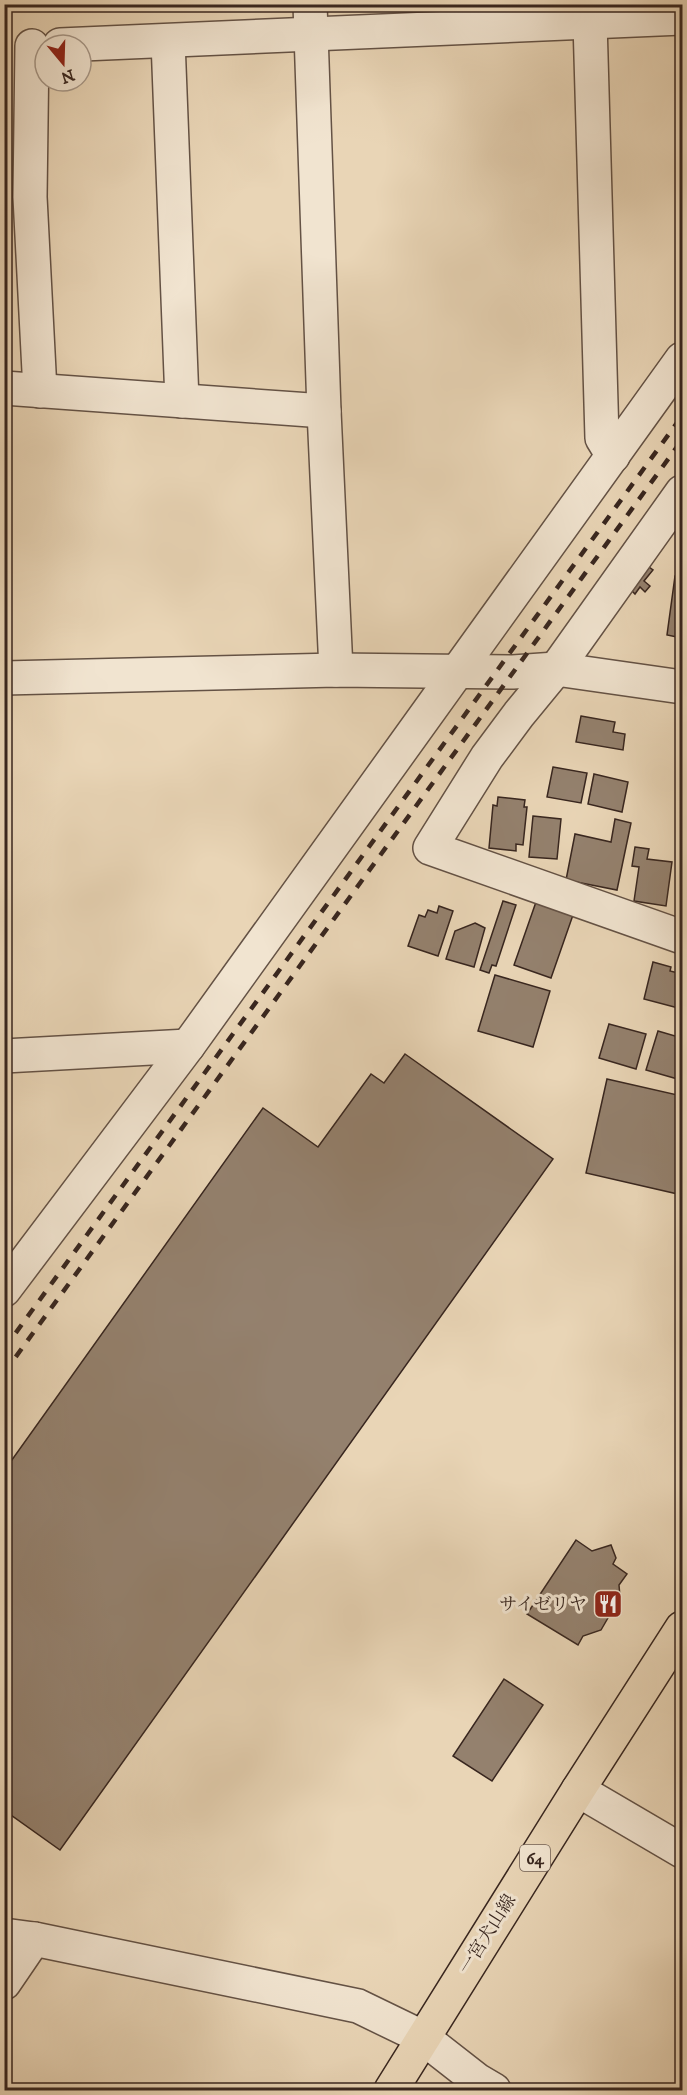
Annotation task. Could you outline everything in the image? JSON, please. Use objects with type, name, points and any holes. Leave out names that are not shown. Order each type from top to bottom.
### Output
[{"type":"main road","name":"一宮犬山線","points":[[391,2091],[422,2037],[682,1628]]},
{"type":"street","points":[[93,44],[168,41],[310,20],[590,22],[682,18]]},
{"type":"street","points":[[310,20],[336,670]]},
{"type":"street","points":[[590,22],[602,438],[613,456]]},
{"type":"street","points":[[168,41],[182,402]]},
{"type":"street","points":[[34,93],[30,198],[40,391]]},
{"type":"street","points":[[4,1290],[188,1046],[682,359]]},
{"type":"street","points":[[4,388],[324,411]]},
{"type":"street","points":[[682,492],[556,669],[487,757],[430,848],[682,937]]},
{"type":"street","points":[[4,678],[336,670],[513,672],[556,669],[682,687]]},
{"type":"street","points":[[4,1056],[188,1046]]},
{"type":"street","points":[[578,1790],[682,1851]]},
{"type":"street","points":[[4,1983],[19,1937],[358,2006],[422,2037],[494,2091]]},
{"type":"building","points":[[649,567],[653,570],[644,581],[650,586],[645,592],[640,587],[635,594],[631,590]]},
{"type":"building","points":[[675,576],[682,577],[682,638],[667,635]]},
{"type":"building","points":[[581,716],[615,722],[613,732],[625,734],[623,750],[576,742]]},
{"type":"building","points":[[553,767],[587,773],[581,803],[547,797]]},
{"type":"building","points":[[594,774],[628,782],[622,812],[588,804]]},
{"type":"building","points":[[498,797],[525,800],[524,807],[527,807],[523,845],[516,844],[516,851],[489,848],[493,805],[497,806]]},
{"type":"building","points":[[533,816],[561,819],[557,859],[529,857]]},
{"type":"building","points":[[615,819],[631,823],[617,890],[566,880],[575,834],[611,842]]},
{"type":"building","points":[[635,847],[649,849],[647,859],[672,862],[666,906],[634,901],[639,867],[632,866]]},
{"type":"building","points":[[503,901],[516,905],[496,966],[492,965],[489,973],[480,970]]},
{"type":"building","points":[[536,902],[573,915],[551,978],[514,965]]},
{"type":"building","points":[[439,906],[453,911],[438,956],[408,946],[419,915],[425,917],[428,910],[437,913]]},
{"type":"building","points":[[475,923],[485,928],[474,967],[446,959],[455,931]]},
{"type":"building","points":[[653,962],[671,967],[670,971],[682,974],[682,1009],[644,999]]},
{"type":"building","points":[[495,975],[550,991],[533,1047],[478,1031]]},
{"type":"building","points":[[609,1024],[646,1034],[636,1069],[599,1058]]},
{"type":"building","points":[[658,1031],[682,1038],[681,1080],[646,1070]]},
{"type":"building","points":[[405,1054],[553,1159],[60,1850],[4,1810],[4,1471],[263,1108],[318,1147],[371,1074],[384,1083]]},
{"type":"building","points":[[607,1079],[682,1096],[682,1195],[586,1173]]},
{"type":"building","points":[[576,1540],[592,1551],[611,1545],[616,1558],[613,1564],[627,1574],[619,1585],[620,1597],[601,1630],[583,1636],[578,1645],[527,1614]]},
{"type":"building","points":[[504,1679],[543,1705],[492,1781],[453,1756]]},
{"type":"railway","points":[[4,1349],[682,416]]},
{"type":"railway","points":[[4,1373],[682,440]]},
{"type":"place","name":"サイゼリヤ","points":[[608,1604]]}]
